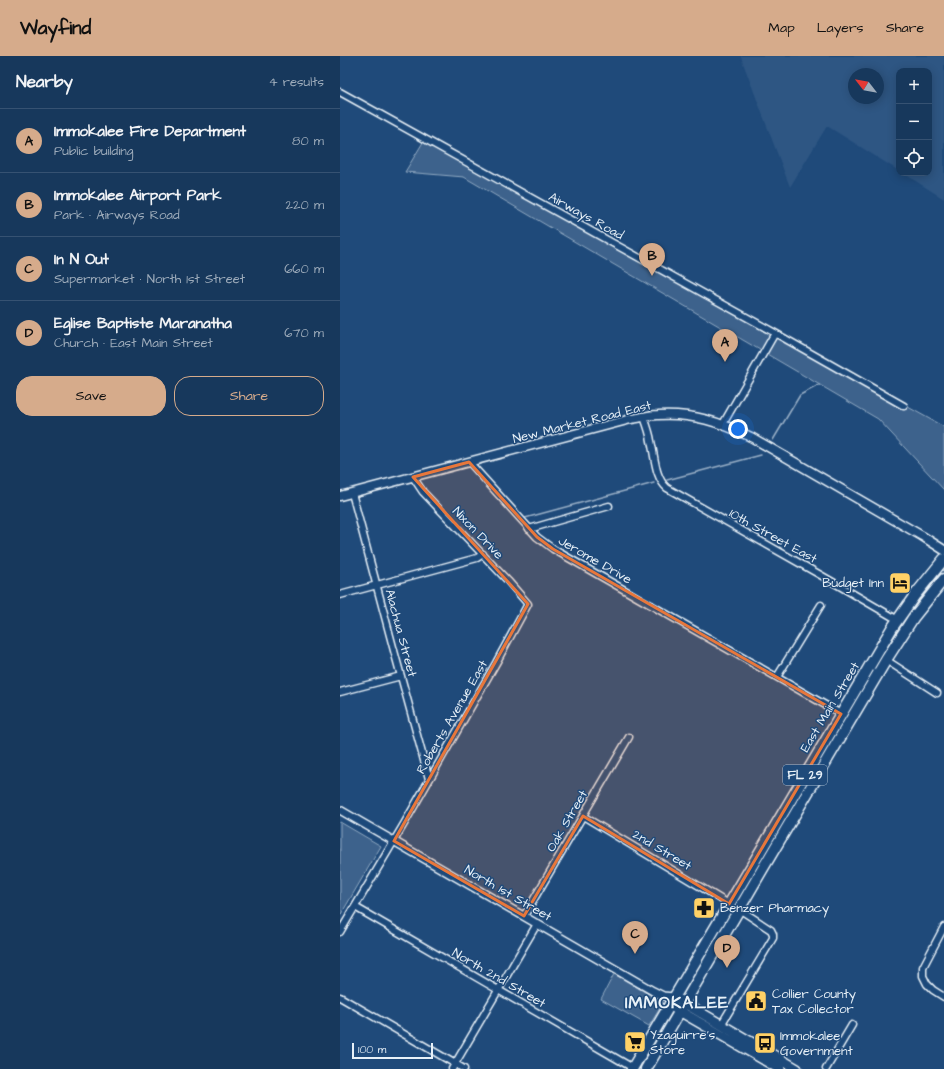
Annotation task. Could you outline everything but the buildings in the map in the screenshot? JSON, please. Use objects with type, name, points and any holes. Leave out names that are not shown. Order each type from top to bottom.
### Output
[{"type":"highway","name":"East Main Street","points":[[669,999],[729,904],[898,620],[915,595],[944,559]]},
{"type":"highway","name":"East Main Street","points":[[682,1007],[886,660],[914,618],[944,578]]},
{"type":"highway","points":[[841,714],[851,720]]},
{"type":"highway","points":[[729,904],[739,909]]},
{"type":"highway","name":"FL 29","points":[[632,1069],[669,999]]},
{"type":"highway","name":"FL 29","points":[[646,1069],[682,1007]]},
{"type":"main road","name":"New Market Road East","points":[[340,496],[631,419],[658,415],[683,415],[702,418],[723,424],[750,437],[944,550]]},
{"type":"main road","points":[[669,999],[748,1046],[797,1069]]},
{"type":"main road","points":[[682,1007],[721,1025],[780,1069]]},
{"type":"street","name":"Airways Road","points":[[340,92],[904,406]]},
{"type":"street","points":[[723,424],[775,333]]},
{"type":"street","name":"10th Street East","points":[[644,417],[651,440],[657,470],[661,481],[667,488],[898,620]]},
{"type":"street","name":"Jerome Drive","points":[[469,462],[529,529],[553,549],[841,714]]},
{"type":"street","name":"Nixon Drive","points":[[413,477],[424,492],[528,604]]},
{"type":"street","name":"Alachua Street","points":[[352,493],[429,779]]},
{"type":"street","points":[[529,529],[609,506]]},
{"type":"street","points":[[340,595],[477,558],[482,554]]},
{"type":"street","name":"Roberts Avenue East","points":[[340,932],[394,841],[528,604]]},
{"type":"street","points":[[777,677],[821,605]]},
{"type":"street","points":[[886,660],[937,692]]},
{"type":"street","points":[[340,692],[401,676]]},
{"type":"street","name":"Oak Street","points":[[524,916],[628,737]]},
{"type":"street","name":"North 1st Street","points":[[340,810],[669,999]]},
{"type":"street","name":"2nd Street","points":[[583,816],[652,856],[729,904]]},
{"type":"street","name":"North 2nd Street","points":[[355,907],[632,1069]]},
{"type":"street","points":[[721,1025],[773,938],[773,934],[766,926],[739,909]]},
{"type":"street","points":[[453,1066],[537,924]]},
{"type":"street","points":[[944,927],[923,966],[923,976],[927,984],[944,998]]},
{"type":"street","points":[[340,997],[453,1066],[464,1069]]},
{"type":"street","points":[[826,1069],[852,1025]]},
{"type":"highlighted area","points":[[469,462],[537,537],[553,549],[841,714],[729,904],[583,816],[524,916],[394,841],[528,604],[413,477]]},
{"type":"shaded area","points":[[741,56],[944,56],[944,199],[908,176],[932,176],[932,68],[896,68],[896,169],[827,126],[790,187]]},
{"type":"shaded area","points":[[425,139],[944,427],[944,490],[878,419],[464,177],[405,172]]},
{"type":"shaded area","points":[[340,822],[381,846],[340,916]]},
{"type":"shaded area","points":[[614,974],[662,1002],[662,1005],[649,1026],[601,999]]},
{"type":"waterway","points":[[773,440],[800,395],[819,385]]},
{"type":"waterway","points":[[667,480],[761,455]]},
{"type":"waterway","points":[[525,518],[654,483]]},
{"type":"place","name":"Immokalee Airport Park","points":[[652,276]]},
{"type":"place","name":"Immokalee Fire Department","points":[[725,362]]},
{"type":"place","name":"Budget Inn","points":[[900,583]]},
{"type":"place","name":"Benzer Pharmacy","points":[[704,908]]},
{"type":"place","name":"In N Out","points":[[635,954]]},
{"type":"place","name":"Eglise Baptiste Maranatha","points":[[727,968]]},
{"type":"place","name":"Collier County Tax Collector","points":[[756,1001]]},
{"type":"place","name":"Yzaguirre's Store","points":[[635,1042]]},
{"type":"place","name":"Immokalee Government","points":[[765,1043]]},
{"type":"district","name":"IMMOKALEE","points":[[677,1003]]}]
